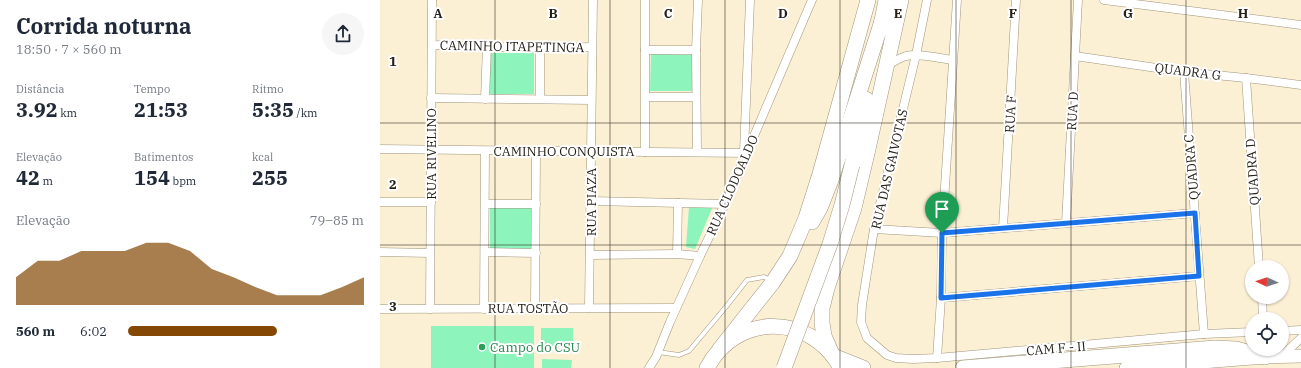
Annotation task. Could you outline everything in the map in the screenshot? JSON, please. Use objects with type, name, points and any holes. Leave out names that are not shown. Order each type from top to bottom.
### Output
[{"type":"highway","points":[[790,256],[806,218],[820,174],[868,0]]},
{"type":"highway","points":[[784,368],[830,244],[842,205],[852,165],[886,0]]},
{"type":"highway","points":[[836,361],[824,336],[822,308],[827,288],[854,208],[901,0]]},
{"type":"highway","points":[[714,358],[773,282],[809,228],[820,208],[831,180],[882,21]]},
{"type":"highway","points":[[701,368],[714,358],[731,340],[743,333],[758,328],[776,326],[797,329],[810,335],[821,343],[836,361],[863,368]]},
{"type":"highway","points":[[963,368],[1215,348],[1236,349],[1265,357]]},
{"type":"main road","points":[[1126,368],[1265,357],[1301,356]]},
{"type":"street","name":"RUA RIVELINO","points":[[430,309],[432,0]]},
{"type":"street","name":"RUA PIAZA","points":[[589,308],[593,0]]},
{"type":"street","points":[[645,0],[645,152]]},
{"type":"street","points":[[697,151],[696,50],[698,0]]},
{"type":"street","points":[[746,153],[750,0]]},
{"type":"street","name":"RUA CLODOALDO","points":[[649,368],[656,357],[676,308],[725,204],[812,0]]},
{"type":"street","name":"RUA DAS GAIVOTAS","points":[[867,338],[861,322],[862,305],[874,229],[916,55],[927,0]]},
{"type":"street","points":[[937,358],[941,298],[942,233],[957,0]]},
{"type":"street","name":"RUA F","points":[[1003,228],[1016,0]]},
{"type":"street","name":"RUA D","points":[[1066,223],[1078,0]]},
{"type":"street","points":[[1104,0],[1301,25]]},
{"type":"street","name":"CAMINHO ITAPETINGA","points":[[432,44],[540,48],[592,47]]},
{"type":"street","points":[[485,100],[487,46]]},
{"type":"street","points":[[540,48],[540,99]]},
{"type":"street","points":[[645,50],[696,50]]},
{"type":"street","points":[[886,67],[903,57],[916,55],[952,60]]},
{"type":"street","name":"QUADRA G","points":[[1075,56],[1184,72],[1301,85]]},
{"type":"street","name":"QUADRA C","points":[[1184,72],[1204,334]]},
{"type":"street","name":"QUADRA D","points":[[1246,78],[1259,260]]},
{"type":"street","points":[[646,97],[696,97]]},
{"type":"street","points":[[431,98],[485,100],[591,100]]},
{"type":"street","name":"CAMINHO CONQUISTA","points":[[380,149],[485,151],[697,151],[746,153]]},
{"type":"street","points":[[484,309],[486,204],[485,151]]},
{"type":"street","points":[[536,151],[536,309]]},
{"type":"street","points":[[591,201],[725,204]]},
{"type":"street","points":[[380,202],[431,202]]},
{"type":"street","points":[[486,204],[536,204]]},
{"type":"street","points":[[677,254],[678,204]]},
{"type":"street","points":[[874,229],[942,233],[1195,213]]},
{"type":"street","points":[[380,252],[430,253]]},
{"type":"street","points":[[485,252],[536,253]]},
{"type":"street","points":[[590,255],[677,254],[700,256]]},
{"type":"street","points":[[941,298],[1199,276]]},
{"type":"street","name":"RUA TOSTÃO","points":[[380,309],[676,308]]},
{"type":"street","points":[[1289,331],[1301,330]]},
{"type":"street","name":"CAM F - II","points":[[867,338],[888,355],[896,358],[913,359],[1204,334],[1245,332]]},
{"type":"street","points":[[1281,357],[1301,338]]},
{"type":"lane","points":[[658,352],[679,355],[689,351],[747,280],[764,276],[773,282]]},
{"type":"green space","points":[[490,53],[534,53],[534,94],[490,94]]},
{"type":"green space","points":[[651,54],[695,55],[695,91],[650,91]]},
{"type":"green space","points":[[713,206],[695,249],[686,247],[689,207]]},
{"type":"green space","points":[[490,208],[534,208],[534,249],[490,249]]},
{"type":"green space","name":"Campo do CSU","points":[[431,326],[534,326],[534,368],[431,368]]},
{"type":"green space","points":[[541,328],[573,328],[573,346],[541,346]]},
{"type":"green space","points":[[542,359],[572,360],[571,368],[542,368]]},
{"type":"place","name":"Campo do CSU","points":[[482,347]]},
{"type":"route","points":[[1195,213],[1199,276],[941,298],[942,233],[1195,213]]}]
